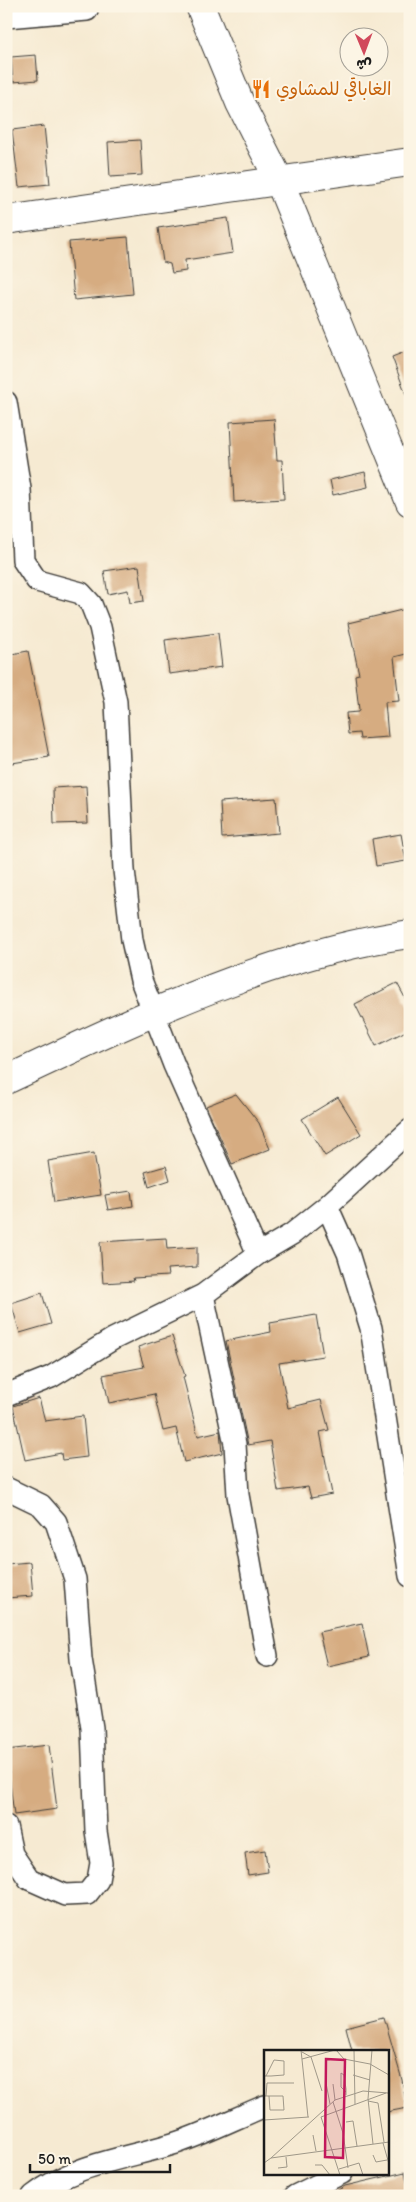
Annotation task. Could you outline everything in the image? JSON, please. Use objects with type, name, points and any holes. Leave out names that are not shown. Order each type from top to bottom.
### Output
[{"type":"street","points":[[200,6],[240,104],[279,180],[410,502]]},
{"type":"street","points":[[6,17],[87,10]]},
{"type":"street","points":[[6,220],[410,162]]},
{"type":"street","points":[[6,402],[20,489],[23,560],[37,581],[81,593],[91,604],[100,627],[116,702],[124,870],[132,940],[141,980],[258,1254]]},
{"type":"street","points":[[6,1080],[153,1011],[298,960],[410,934]]},
{"type":"street","points":[[6,1395],[51,1377],[113,1339],[203,1295],[258,1254],[292,1234],[327,1206],[410,1130]]},
{"type":"street","points":[[327,1206],[348,1253],[371,1328],[410,1576]]},
{"type":"street","points":[[203,1295],[235,1444],[238,1495],[267,1656]]},
{"type":"street","points":[[6,1488],[40,1505],[56,1522],[75,1580],[81,1659],[92,1728],[96,1831],[101,1863],[98,1880],[87,1894],[65,1895],[30,1879],[12,1854],[6,1826]]},
{"type":"street","points":[[33,2196],[47,2184],[73,2172],[180,2142],[264,2106]]},
{"type":"street","points":[[295,2196],[340,2174]]},
{"type":"building","points":[[36,55],[38,80],[13,82],[11,57]]},
{"type":"building","points":[[44,126],[50,184],[19,187],[12,130]]},
{"type":"building","points":[[140,140],[142,175],[110,177],[108,142]]},
{"type":"building","points":[[228,218],[233,253],[185,260],[186,271],[172,273],[170,264],[163,262],[158,228]]},
{"type":"building","points":[[128,237],[133,294],[74,300],[69,242]]},
{"type":"building","points":[[410,350],[410,399],[408,400],[392,357]]},
{"type":"building","points":[[274,419],[277,460],[282,460],[284,499],[234,502],[230,422]]},
{"type":"building","points":[[365,472],[368,487],[333,495],[330,480]]},
{"type":"building","points":[[139,566],[144,601],[130,603],[128,590],[108,594],[104,571]]},
{"type":"building","points":[[410,608],[410,653],[394,657],[399,701],[385,702],[388,737],[360,739],[359,733],[348,734],[346,713],[358,712],[359,710],[355,675],[359,674],[348,623]]},
{"type":"building","points":[[218,633],[222,667],[169,674],[165,640]]},
{"type":"building","points":[[28,651],[49,757],[6,764],[6,655]]},
{"type":"building","points":[[86,786],[88,823],[54,824],[53,788]]},
{"type":"building","points":[[276,798],[279,833],[222,838],[220,802]]},
{"type":"building","points":[[401,834],[406,861],[376,866],[372,839]]},
{"type":"building","points":[[397,983],[410,1007],[410,1029],[376,1046],[355,1004]]},
{"type":"building","points":[[236,1094],[259,1123],[270,1149],[232,1164],[206,1106]]},
{"type":"building","points":[[338,1097],[361,1134],[325,1156],[302,1119]]},
{"type":"building","points":[[94,1153],[101,1195],[54,1202],[48,1161]]},
{"type":"building","points":[[166,1166],[170,1180],[149,1187],[145,1172]]},
{"type":"building","points":[[131,1191],[133,1206],[108,1210],[105,1195]]},
{"type":"building","points":[[166,1238],[167,1249],[197,1247],[197,1267],[167,1269],[168,1276],[133,1278],[134,1281],[103,1283],[100,1242]]},
{"type":"building","points":[[42,1293],[51,1324],[20,1333],[11,1303]]},
{"type":"building","points":[[316,1315],[323,1356],[279,1363],[288,1408],[321,1400],[329,1430],[320,1432],[332,1494],[311,1498],[308,1487],[278,1491],[270,1441],[248,1445],[226,1341],[271,1332],[270,1323]]},
{"type":"building","points":[[172,1336],[185,1376],[183,1377],[198,1436],[220,1431],[222,1453],[184,1462],[176,1428],[163,1431],[154,1394],[109,1403],[103,1375],[144,1367],[138,1347]]},
{"type":"building","points":[[39,1398],[45,1421],[83,1416],[87,1457],[62,1460],[61,1453],[25,1460],[13,1406]]},
{"type":"building","points":[[30,1562],[33,1596],[6,1598],[6,1564]]},
{"type":"building","points":[[362,1623],[369,1657],[327,1666],[319,1632]]},
{"type":"building","points":[[49,1745],[57,1809],[14,1815],[6,1750]]},
{"type":"building","points":[[265,1850],[268,1872],[248,1875],[245,1853]]},
{"type":"building","points":[[384,2017],[402,2080],[407,2108],[388,2112],[388,2050],[352,2050],[346,2027]]},
{"type":"building","points":[[405,2172],[410,2196],[328,2196],[345,2186]]},
{"type":"place","name":"الغاباقي للمشاوي","points":[[261,89]]}]
